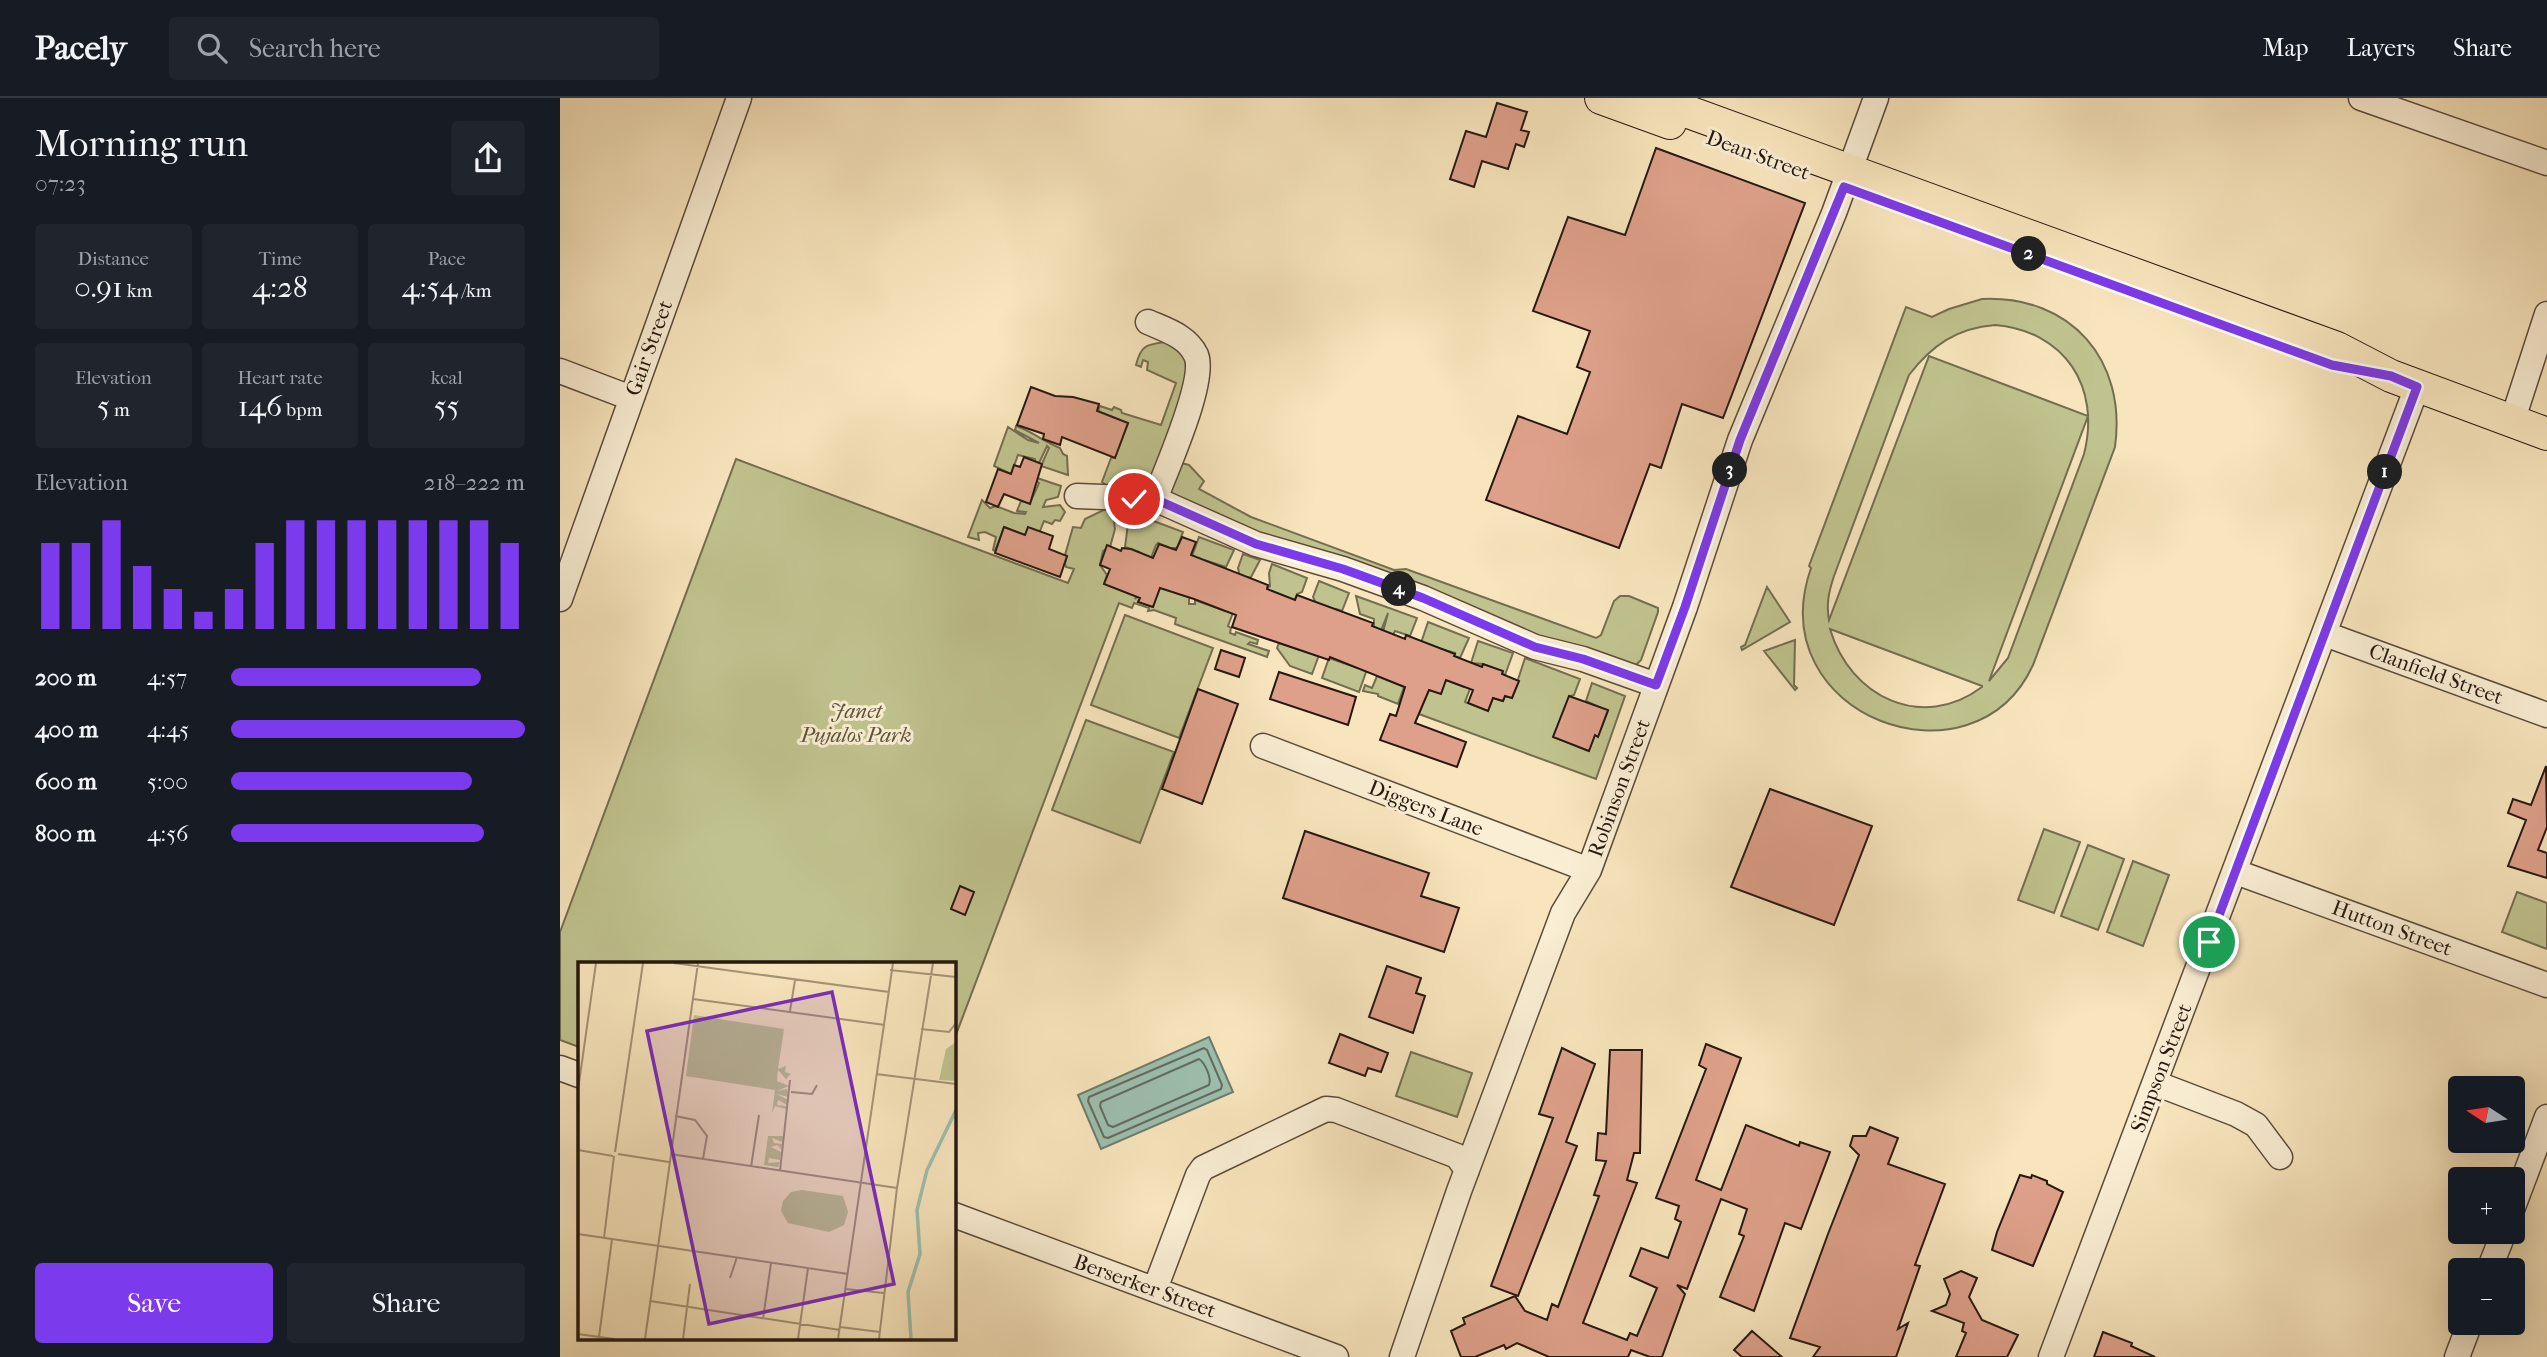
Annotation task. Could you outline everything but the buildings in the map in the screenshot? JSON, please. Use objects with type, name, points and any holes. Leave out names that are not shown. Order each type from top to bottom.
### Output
[{"type":"main road","name":"Dean Street","points":[[1601,98],[1847,179]]},
{"type":"main road","name":"Dean Street","points":[[1650,98],[1847,179],[2332,365],[2404,381],[2547,435]]},
{"type":"street","name":"Gair Street","points":[[560,599],[739,98]]},
{"type":"street","name":"Robinson Street","points":[[1402,1357],[1467,1170],[1563,913],[1589,870],[1685,607],[1744,431],[1847,179],[1876,98]]},
{"type":"street","points":[[2361,98],[2547,163]]},
{"type":"street","points":[[2512,422],[2547,314]]},
{"type":"street","points":[[1148,322],[1171,332],[1191,347],[1197,358],[1198,371],[1195,391],[1155,499]]},
{"type":"street","points":[[560,371],[631,398]]},
{"type":"street","name":"Simpson Street","points":[[2051,1357],[2325,634],[2404,381]]},
{"type":"street","points":[[1077,496],[1155,499],[1256,544],[1343,569],[1423,598],[1535,647],[1583,659],[1656,685]]},
{"type":"street","name":"Clanfield Street","points":[[2325,634],[2547,715]]},
{"type":"street","name":"Diggers Lane","points":[[1263,746],[1589,870]]},
{"type":"street","name":"Hutton Street","points":[[2236,872],[2547,985]]},
{"type":"street","points":[[560,1068],[578,1075]]},
{"type":"street","points":[[2155,1083],[2236,1114],[2256,1125],[2280,1157]]},
{"type":"street","points":[[1155,1289],[1203,1168],[1326,1110],[1336,1111],[1457,1156],[1467,1170]]},
{"type":"street","points":[[2525,1176],[2547,1117]]},
{"type":"street","name":"Berserker Street","points":[[956,1215],[1336,1357]]},
{"type":"street","points":[[2457,1357],[2465,1335]]},
{"type":"green space","points":[[1982,299],[2014,301],[2042,308],[2066,321],[2086,339],[2102,361],[2112,387],[2116,415],[2115,447],[2033,665],[2004,704],[1966,725],[1923,730],[1880,721],[1843,698],[1815,664],[1803,620],[1811,568],[1809,566],[1906,307],[1932,317]],"holes":[[[1995,325],[2041,338],[2058,351],[2072,367],[2082,385],[2087,416],[1929,356],[1829,620],[1828,598],[1834,576],[1909,375],[1936,347],[1957,334]],[[2087,417],[2084,454],[2008,658],[1989,681]],[[1830,629],[1982,687],[1959,700],[1936,706],[1913,706],[1891,700],[1871,689],[1854,673],[1840,653]]]},
{"type":"green space","points":[[1165,342],[1178,345],[1192,374],[1147,487],[1107,486],[1102,482],[1128,423],[1098,411],[1100,406],[1112,410],[1114,407],[1122,413],[1161,425],[1176,383],[1147,370],[1148,362],[1143,360],[1141,367],[1136,365],[1145,347]]},
{"type":"green space","points":[[1016,426],[1060,448],[1067,456],[1068,475],[1041,466],[1049,448],[1047,446],[1039,463],[1035,462],[1035,459],[1018,455],[1011,474],[994,466],[1008,427],[1028,440],[1039,443],[1015,430]]},
{"type":"green space","name":"Janet Pujalos Park","points":[[736,459],[1068,583],[1074,569],[1066,567],[1065,555],[1073,527],[1081,528],[1085,519],[1112,506],[1115,529],[1110,547],[1103,551],[1100,565],[1107,575],[1104,584],[1133,595],[1139,552],[1125,547],[1128,524],[1125,506],[1135,514],[1183,532],[1177,548],[1158,543],[1156,545],[1135,599],[1142,593],[1139,602],[1153,607],[1159,587],[1191,559],[1199,537],[1234,550],[1226,567],[1204,560],[1189,604],[1195,604],[1195,600],[1225,611],[1243,554],[1260,560],[1251,577],[1246,578],[1228,626],[1231,628],[1230,633],[1235,635],[1236,632],[1258,640],[1257,644],[1248,644],[1269,651],[1267,657],[1175,624],[1176,618],[1154,610],[1148,611],[1149,608],[1134,603],[1132,608],[1119,603],[956,1035],[956,962],[578,962],[578,1047],[560,1040],[560,932]]},
{"type":"green space","points":[[1177,462],[1189,465],[1204,481],[1199,489],[1251,517],[1394,570],[1406,569],[1596,638],[1601,635],[1614,601],[1620,596],[1629,596],[1658,608],[1641,660],[1636,665],[1626,667],[1285,546],[1172,494],[1170,489]]},
{"type":"green space","points":[[1037,478],[1061,486],[1058,497],[1046,500],[1043,507],[1060,505],[1065,512],[1060,521],[1055,520],[1052,524],[1044,521],[1040,531],[1025,535],[1004,527],[995,551],[996,537],[985,532],[978,533],[979,540],[968,537],[982,500],[990,508],[996,506],[1025,514],[1026,512],[1017,511],[1021,501],[1030,503],[1039,483]]},
{"type":"green space","points":[[1272,564],[1307,578],[1302,592],[1297,594],[1293,604],[1266,589],[1270,586],[1269,573]]},
{"type":"green space","points":[[1319,581],[1349,593],[1342,611],[1336,609],[1312,674],[1290,666],[1277,648],[1279,643],[1300,650]]},
{"type":"green space","points":[[1767,587],[1790,622],[1742,650],[1741,647],[1745,645]]},
{"type":"green space","points":[[1356,596],[1417,618],[1410,636],[1395,631],[1393,635],[1383,632],[1388,613],[1380,633],[1374,630],[1374,619],[1360,614]]},
{"type":"green space","points":[[1125,615],[1213,648],[1179,738],[1091,705]]},
{"type":"green space","points":[[1428,622],[1469,638],[1460,658],[1454,656],[1455,653],[1435,647],[1428,689],[1446,680],[1464,687],[1479,666],[1465,702],[1488,711],[1493,698],[1503,701],[1505,696],[1512,698],[1525,658],[1580,679],[1574,695],[1570,696],[1554,737],[1588,751],[1595,735],[1598,736],[1608,711],[1586,701],[1592,683],[1625,696],[1596,779],[1408,710]]},
{"type":"green space","points":[[1795,640],[1794,685],[1797,688],[1795,690],[1764,651]]},
{"type":"green space","points":[[1478,641],[1513,653],[1505,675],[1502,671],[1483,664],[1471,663]]},
{"type":"green space","points":[[1329,658],[1357,668],[1371,658],[1359,692],[1322,678]]},
{"type":"green space","points":[[1377,676],[1404,687],[1398,704],[1378,694],[1363,691],[1365,685],[1372,688]]},
{"type":"green space","points":[[1086,720],[1174,752],[1140,843],[1052,810]]},
{"type":"green space","points":[[2044,829],[2080,842],[2054,913],[2018,900]]},
{"type":"green space","points":[[2088,845],[2124,859],[2098,930],[2061,916]]},
{"type":"green space","points":[[2133,861],[2169,875],[2143,946],[2107,932]]},
{"type":"green space","points":[[2517,892],[2547,903],[2547,949],[2502,932]]},
{"type":"green space","points":[[1411,1052],[1472,1073],[1457,1117],[1396,1096]]},
{"type":"water","points":[[1209,1037],[1233,1092],[1101,1149],[1078,1095]]},
{"type":"route","points":[[1134,499],[1155,499],[1256,544],[1343,569],[1423,598],[1535,647],[1583,659],[1656,685],[1685,607],[1740,440],[1844,187],[2332,365],[2391,376],[2417,387],[2209,942]]}]
